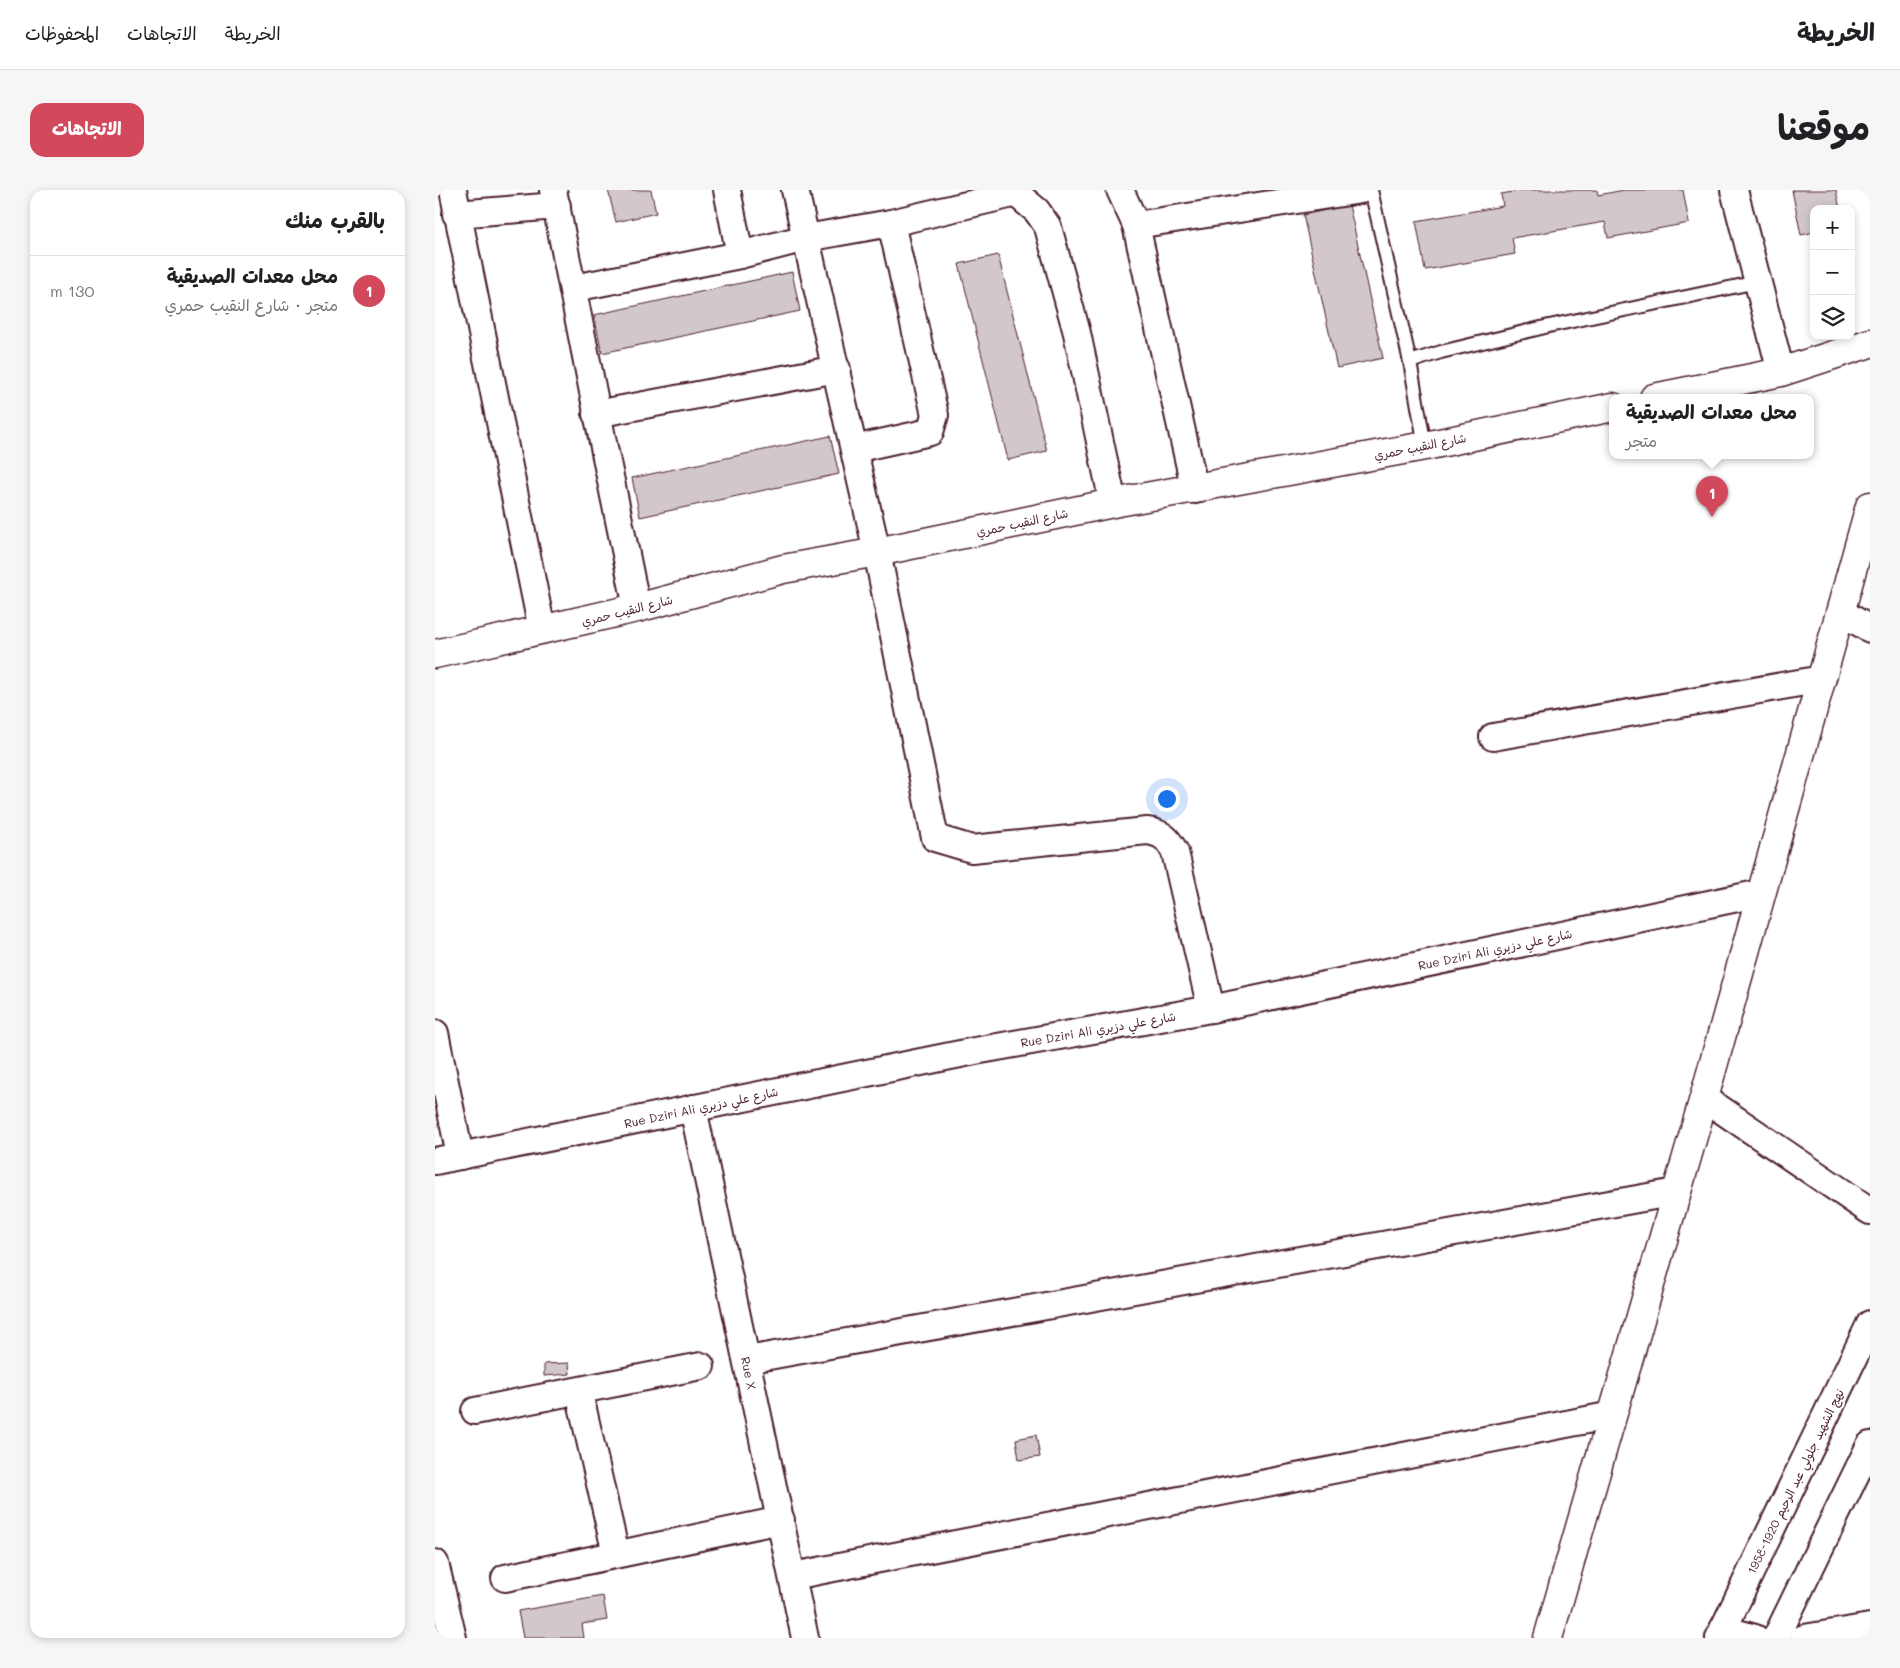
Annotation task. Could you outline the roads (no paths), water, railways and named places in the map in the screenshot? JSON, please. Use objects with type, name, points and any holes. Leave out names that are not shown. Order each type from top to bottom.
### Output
[{"type":"main road","points":[[1674,394],[1781,372],[1870,343]]},
{"type":"main road","name":"شارع النقيب حمري","points":[[435,654],[637,608],[783,569],[877,552],[1113,503],[1195,490],[1425,446],[1609,408]]},
{"type":"main road","points":[[1547,1638],[1704,1098],[1870,506]]},
{"type":"street","points":[[727,190],[740,254]]},
{"type":"street","points":[[795,190],[877,552],[935,838],[972,849],[1147,831],[1159,832],[1169,840],[1175,852],[1211,1009]]},
{"type":"street","points":[[1120,190],[1136,225],[1195,490]]},
{"type":"street","points":[[1136,225],[1361,190]]},
{"type":"street","points":[[1733,190],[1781,372]]},
{"type":"street","points":[[574,288],[740,254],[806,238],[891,223],[1014,191],[1037,211],[1048,228],[1077,332],[1113,503]]},
{"type":"street","points":[[542,630],[454,202],[555,198],[637,608]]},
{"type":"street","points":[[854,449],[930,432],[935,415],[891,223]]},
{"type":"street","points":[[597,414],[837,369]]},
{"type":"street","points":[[1841,612],[1870,629]]},
{"type":"street","points":[[1493,737],[1822,679]]},
{"type":"street","name":"Rue Dziri Ali شارع علي دزيري","points":[[435,1161],[975,1051],[1211,1009],[1761,892]]},
{"type":"street","points":[[435,1033],[460,1156]]},
{"type":"street","points":[[1704,1098],[1870,1211]]},
{"type":"street","name":"Rue X","points":[[693,1108],[805,1638]]},
{"type":"street","points":[[747,1360],[1676,1192]]},
{"type":"street","name":"نهج الشهيد جلولي عبد الرحيم 1920-1958","points":[[1721,1634],[1870,1324]]},
{"type":"street","points":[[475,1411],[579,1392],[701,1366]]},
{"type":"street","points":[[579,1392],[616,1554]]},
{"type":"street","points":[[793,1576],[1612,1415]]},
{"type":"street","points":[[1776,1638],[1870,1445]]},
{"type":"street","points":[[505,1578],[781,1520]]},
{"type":"street","points":[[435,1563],[453,1638]]},
{"type":"street","points":[[1804,1638],[1870,1627]]},
{"type":"street","points":[[1721,1634],[1755,1638]]},
{"type":"lane","points":[[1371,190],[1410,362],[1425,446]]},
{"type":"lane","points":[[1410,362],[1441,352],[1549,326],[1757,282]]},
{"type":"place","name":"محل معدات الصديقية","points":[[1712,517]]}]
